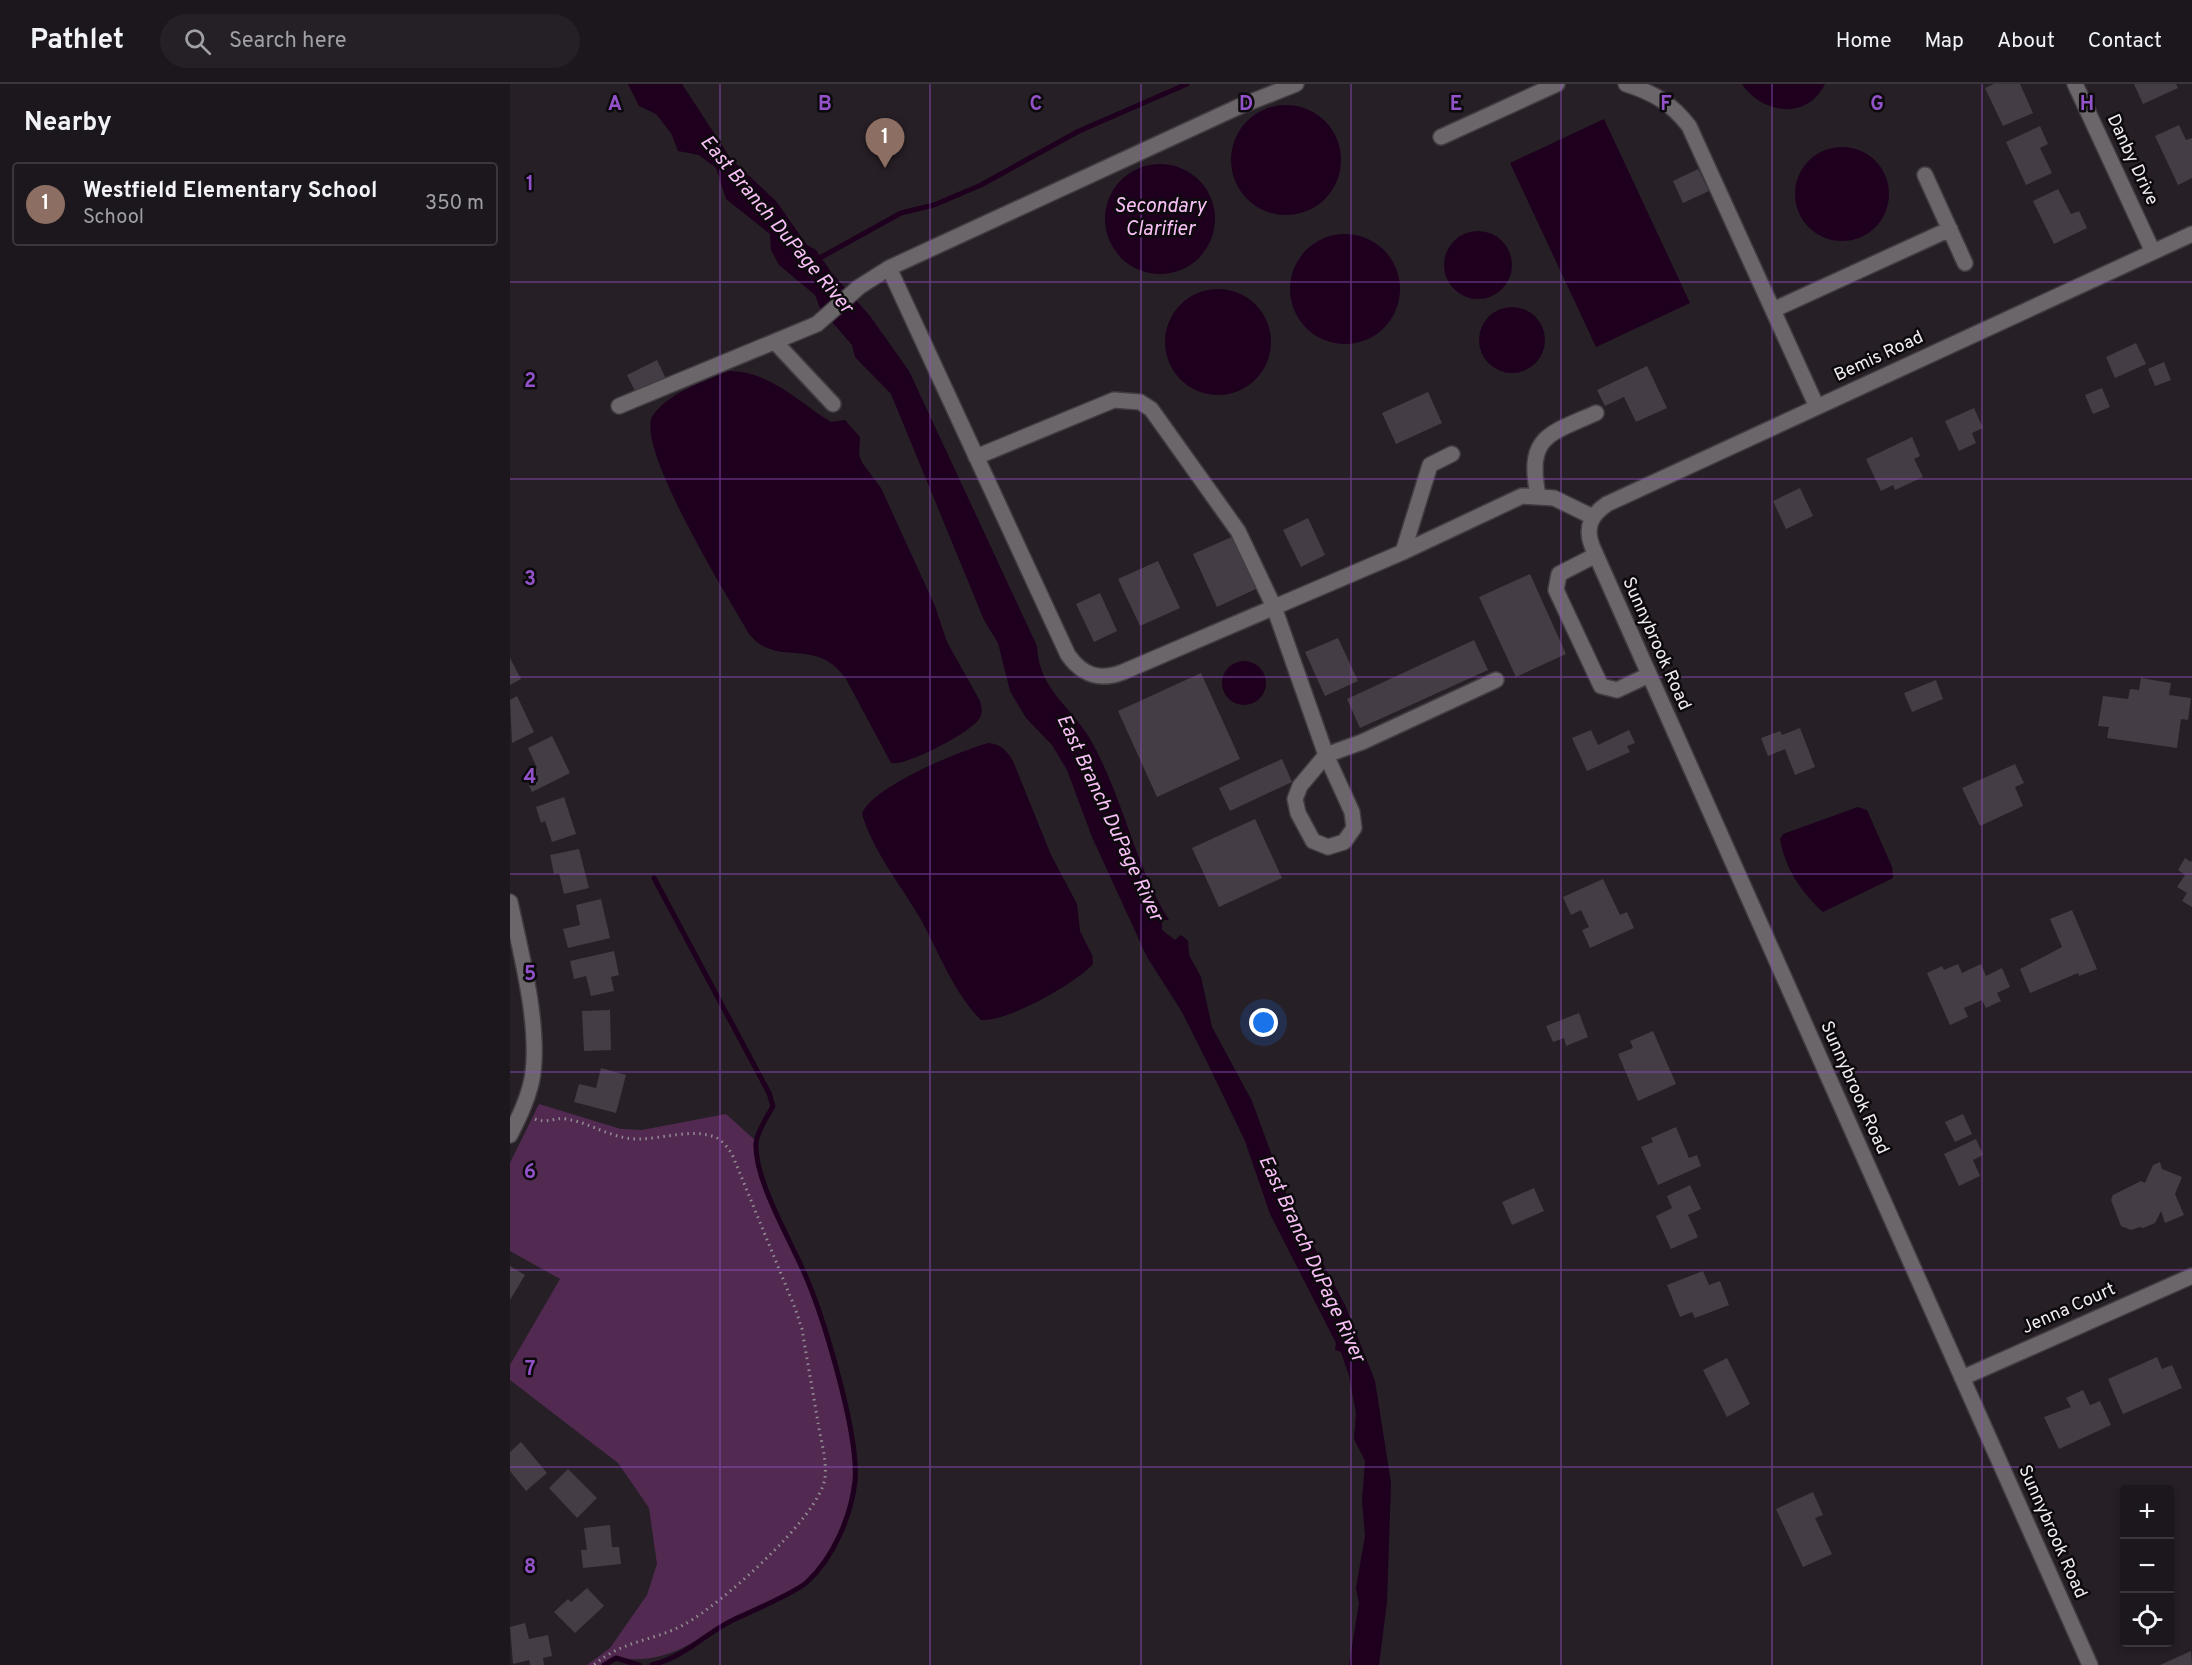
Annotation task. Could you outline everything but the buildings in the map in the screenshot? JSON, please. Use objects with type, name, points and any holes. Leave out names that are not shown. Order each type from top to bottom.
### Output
[{"type":"street","points":[[619,406],[817,324],[859,287],[889,268],[1238,107],[1296,84]]},
{"type":"street","points":[[1441,137],[1557,84]]},
{"type":"street","points":[[1626,84],[1660,97],[1673,106],[1689,126],[1817,407]]},
{"type":"street","name":"Danby Drive","points":[[2075,84],[2153,252]]},
{"type":"street","points":[[1925,175],[1965,263]]},
{"type":"street","points":[[1773,310],[1950,229]]},
{"type":"street","name":"Bemis Road","points":[[1591,521],[1607,504],[2192,234]]},
{"type":"street","points":[[889,268],[1068,656],[1086,674],[1098,677],[1111,676],[1403,552],[1506,501],[1538,495],[1554,498],[1591,521]]},
{"type":"street","points":[[775,342],[833,404]]},
{"type":"street","points":[[976,457],[1114,400],[1127,399],[1140,402],[1159,418],[1238,531],[1274,607],[1326,755],[1354,820],[1350,836],[1344,842],[1328,847],[1313,841],[1308,834],[1295,799],[1300,786],[1326,755],[1362,742],[1496,680]]},
{"type":"street","points":[[1538,495],[1533,472],[1538,448],[1556,431],[1596,413]]},
{"type":"street","points":[[1403,552],[1430,465],[1452,454]]},
{"type":"street","name":"Sunnybrook Road","points":[[1591,521],[1589,537],[1596,555],[2090,1665]]},
{"type":"street","points":[[1596,555],[1559,574],[1556,590],[1601,686],[1617,690],[1649,675]]},
{"type":"street","points":[[510,902],[531,1018],[534,1056],[532,1081],[521,1114],[510,1135]]},
{"type":"street","name":"Jenna Court","points":[[1962,1378],[2192,1276]]},
{"type":"path","points":[[521,1114],[545,1123],[564,1118],[618,1137],[638,1139],[698,1134],[713,1136],[724,1143],[732,1154],[802,1329],[825,1464],[822,1490],[806,1515],[731,1591],[682,1626],[657,1636],[631,1642],[607,1654],[594,1665]]},
{"type":"shaded area","points":[[539,1104],[621,1129],[642,1130],[726,1114],[756,1141],[762,1175],[774,1207],[804,1271],[830,1345],[845,1402],[854,1455],[854,1491],[840,1535],[816,1574],[801,1586],[749,1613],[681,1648],[653,1658],[616,1658],[604,1665],[587,1665],[610,1648],[647,1595],[657,1564],[649,1508],[618,1463],[510,1380],[510,1365],[560,1279],[510,1251],[510,1163]]},
{"type":"water","name":"East Branch DuPage River","points":[[628,84],[682,84],[731,159],[776,201],[807,245],[816,250],[831,272],[870,316],[909,371],[1037,646],[1043,674],[1049,686],[1090,739],[1111,783],[1137,853],[1169,920],[1162,920],[1162,930],[1175,940],[1181,935],[1188,941],[1189,955],[1201,977],[1212,1027],[1252,1101],[1286,1194],[1345,1305],[1375,1381],[1391,1483],[1387,1602],[1379,1665],[1349,1665],[1359,1603],[1356,1588],[1365,1536],[1362,1501],[1365,1461],[1354,1439],[1356,1413],[1349,1376],[1341,1352],[1335,1350],[1336,1343],[1270,1214],[1245,1141],[1208,1064],[1182,1012],[1147,957],[1092,837],[1067,770],[1052,745],[1026,718],[1010,691],[998,643],[984,620],[891,394],[855,357],[852,345],[820,308],[815,295],[779,265],[771,250],[770,234],[726,199],[716,168],[699,155],[678,151],[671,133],[656,114],[639,106]]},
{"type":"water","points":[[1742,84],[1825,84],[1817,96],[1807,104],[1784,109],[1761,102]]},
{"type":"water","name":"Secondary Clarifier","points":[[1286,105],[1307,110],[1325,121],[1336,139],[1341,160],[1336,181],[1325,199],[1307,210],[1286,215],[1265,210],[1247,199],[1236,181],[1231,160],[1236,139],[1247,121],[1265,110]]},
{"type":"water","points":[[1604,119],[1690,303],[1596,347],[1510,163]]},
{"type":"water","points":[[1842,147],[1860,151],[1875,161],[1885,176],[1889,194],[1885,212],[1875,227],[1860,237],[1842,241],[1824,237],[1809,227],[1799,212],[1795,194],[1799,176],[1809,161],[1824,151]]},
{"type":"water","name":"Secondary Clarifier","points":[[1160,164],[1181,168],[1199,180],[1211,198],[1215,219],[1211,240],[1199,258],[1181,270],[1160,274],[1139,270],[1121,258],[1109,240],[1105,219],[1109,198],[1121,180],[1139,168]]},
{"type":"water","points":[[1478,231],[1491,234],[1502,241],[1509,252],[1512,265],[1509,278],[1502,289],[1491,296],[1478,299],[1465,296],[1454,289],[1447,278],[1444,265],[1447,252],[1454,241],[1465,234]]},
{"type":"water","points":[[1345,234],[1366,238],[1384,250],[1396,268],[1400,289],[1396,310],[1384,328],[1366,340],[1345,344],[1324,340],[1306,328],[1294,310],[1290,289],[1294,268],[1306,250],[1324,238]]},
{"type":"water","points":[[1218,289],[1238,293],[1256,304],[1267,322],[1271,342],[1267,362],[1256,380],[1238,391],[1218,395],[1198,391],[1180,380],[1169,362],[1165,342],[1169,322],[1180,304],[1198,293]]},
{"type":"water","points":[[1505,307],[1519,307],[1531,312],[1540,321],[1545,340],[1543,353],[1536,364],[1519,373],[1505,373],[1493,368],[1484,359],[1479,347],[1479,333],[1484,321],[1493,312]]},
{"type":"water","points":[[728,371],[743,372],[770,382],[831,422],[845,420],[860,437],[859,455],[863,464],[881,488],[935,606],[947,642],[980,701],[982,710],[979,719],[951,740],[923,755],[891,763],[846,679],[834,666],[819,657],[767,648],[749,634],[686,523],[657,457],[651,432],[653,415],[660,407],[688,388]]},
{"type":"water","points":[[1244,661],[1259,668],[1266,683],[1259,698],[1244,705],[1229,698],[1222,683],[1229,668]]},
{"type":"water","points":[[988,743],[1003,748],[1013,761],[1051,855],[1077,904],[1080,931],[1092,955],[1093,964],[1072,981],[1040,1000],[1007,1015],[981,1020],[954,984],[920,918],[880,854],[862,814],[869,804],[898,782],[938,762]]},
{"type":"water","points":[[1858,807],[1867,810],[1892,867],[1893,878],[1823,912],[1795,879],[1782,850],[1780,839],[1783,834]]},
{"type":"waterway","name":"East Branch DuPage River","points":[[816,260],[901,213],[934,205],[981,185],[1079,131],[1187,84]]},
{"type":"waterway","points":[[652,1665],[676,1656],[724,1625],[807,1582],[825,1561],[840,1535],[850,1508],[855,1481],[855,1460],[846,1405],[829,1344],[803,1270],[760,1173],[756,1143],[760,1129],[773,1106],[769,1093],[654,878]]},
{"type":"waterway","points":[[604,1665],[616,1658],[639,1665]]},
{"type":"place","name":"Westfield Elementary School","points":[[885,168]]}]
